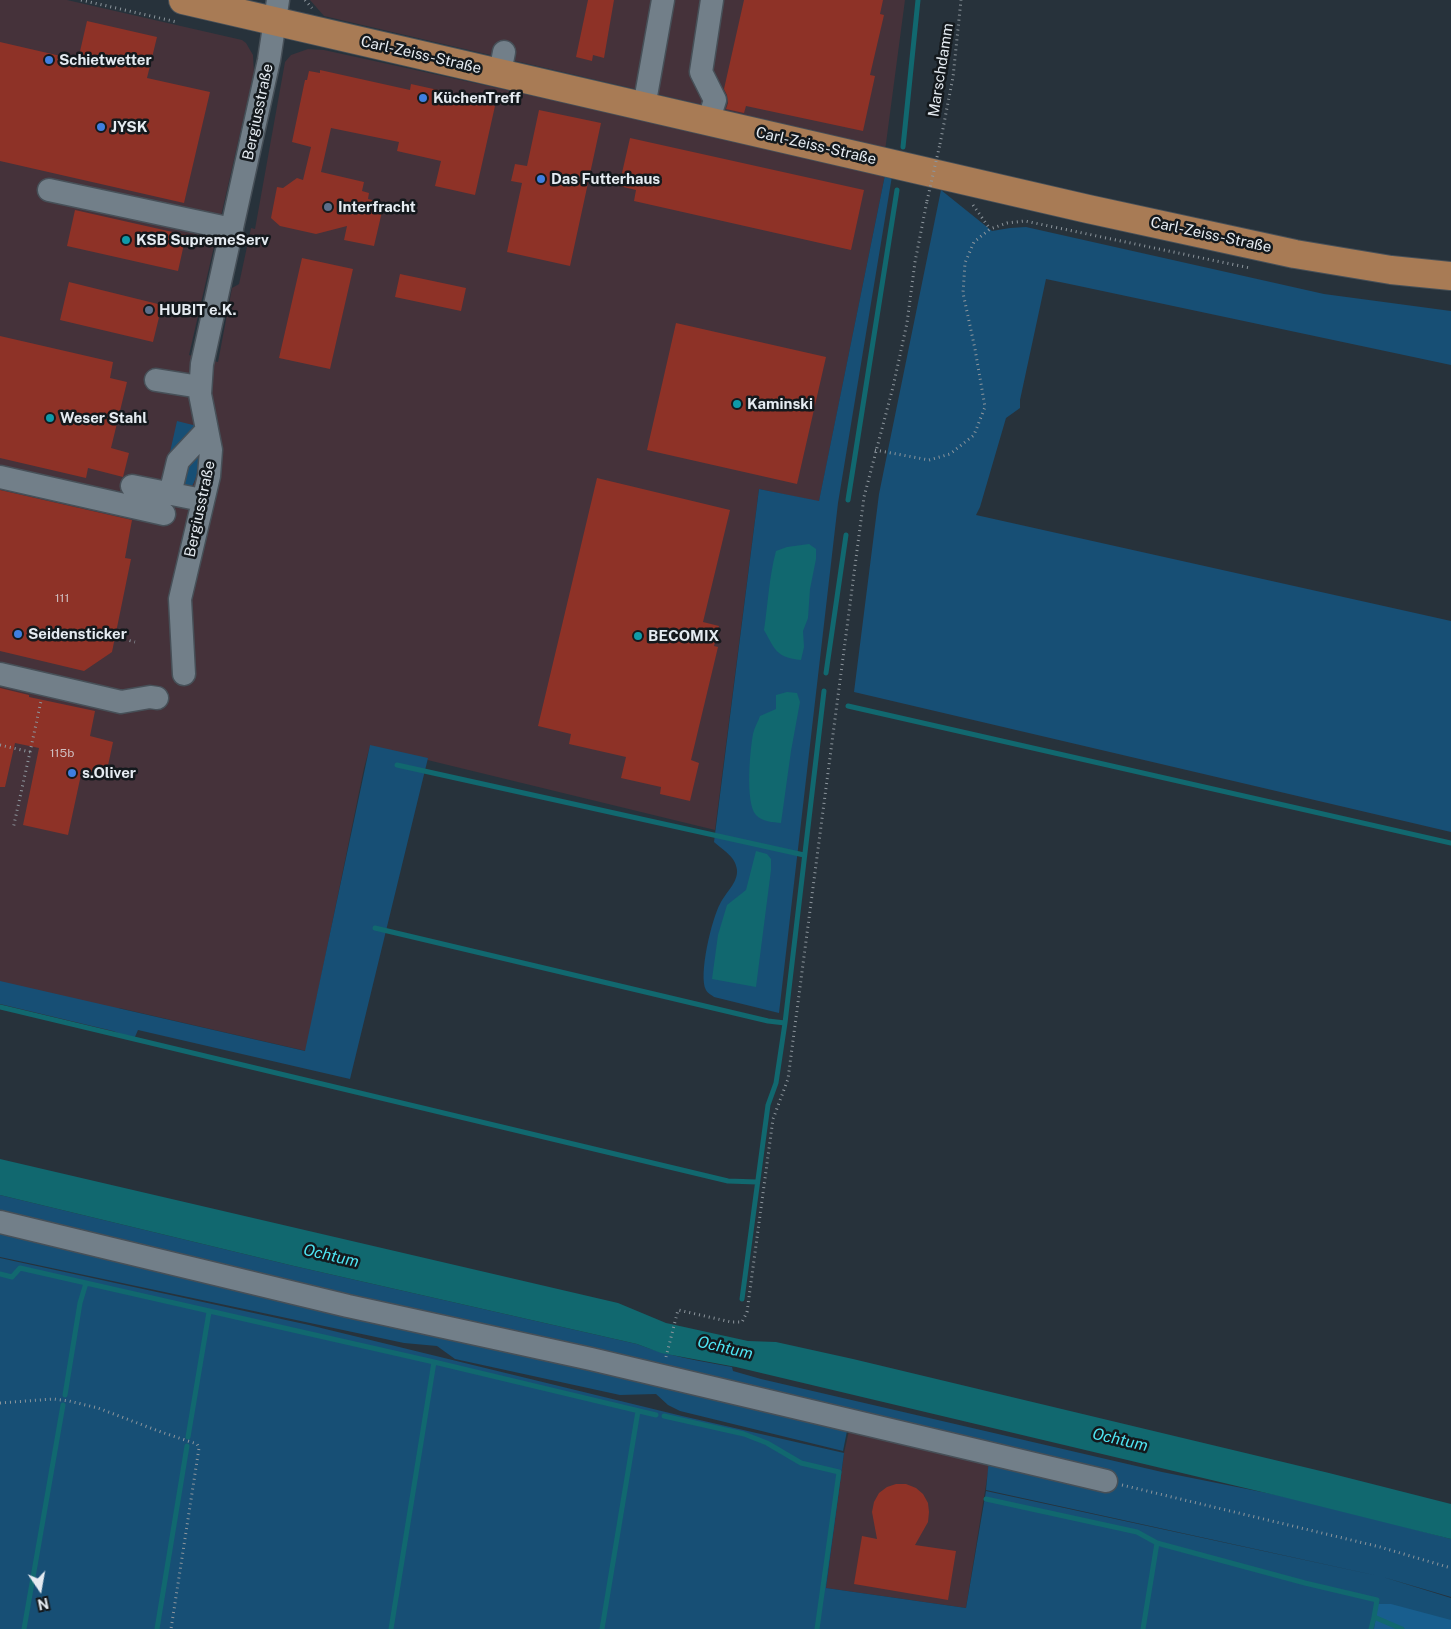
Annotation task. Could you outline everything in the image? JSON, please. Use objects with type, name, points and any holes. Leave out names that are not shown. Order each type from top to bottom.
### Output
[{"type":"main road","name":"Carl-Zeiss-Straße","points":[[190,1],[276,10],[502,62],[644,107],[1088,209],[1295,254],[1392,270],[1451,276]]},
{"type":"street","points":[[644,107],[663,0]]},
{"type":"street","points":[[708,122],[715,100],[701,72],[712,0]]},
{"type":"street","name":"Bergiusstraße","points":[[184,674],[180,599],[209,476],[211,450],[200,394],[202,364],[269,60],[276,10]]},
{"type":"street","points":[[50,190],[232,229]]},
{"type":"street","points":[[156,380],[200,387]]},
{"type":"street","points":[[167,504],[178,461],[207,430]]},
{"type":"street","points":[[0,477],[167,504],[202,500]]},
{"type":"street","points":[[132,486],[167,504]]},
{"type":"street","points":[[0,674],[121,702],[150,696],[157,698]]},
{"type":"street","points":[[0,1222],[348,1306],[591,1359],[1106,1481]]},
{"type":"path","name":"Marschdamm","points":[[667,1357],[678,1310],[731,1322],[742,1322],[747,1312],[772,1119],[788,1079],[864,497],[894,387],[907,323],[915,262],[953,77],[961,0]]},
{"type":"path","points":[[876,450],[929,460],[950,454],[974,435],[985,406],[963,293],[966,263],[974,242],[990,228]]},
{"type":"path","points":[[115,637],[135,642]]},
{"type":"path","points":[[13,829],[44,684]]},
{"type":"path","points":[[0,745],[30,752]]},
{"type":"path","points":[[0,1403],[53,1399],[69,1401],[98,1408],[197,1444],[198,1448],[171,1629]]},
{"type":"path","points":[[1106,1481],[1380,1548],[1451,1568]]},
{"type":"shaded area","points":[[0,0],[67,0],[242,40],[246,43],[253,55],[254,73],[189,355],[218,362],[232,288],[239,284],[251,228],[255,229],[285,62],[291,55],[308,49],[324,50],[885,175],[819,502],[759,489],[715,830],[370,746],[306,1051],[119,1008],[113,1031],[0,1004]]},
{"type":"shaded area","points":[[310,0],[905,0],[885,151],[699,104],[324,16]]},
{"type":"shaded area","points":[[885,175],[892,176],[838,503],[779,1013],[714,997],[706,990],[704,973],[710,934],[720,904],[737,875],[734,861],[714,842],[759,489],[819,501]]},
{"type":"shaded area","points":[[941,190],[992,231],[1026,227],[1324,294],[1451,311],[1451,365],[1046,279],[1020,400],[1020,408],[1006,418],[976,515],[1451,621],[1451,832],[854,692],[879,494]]},
{"type":"shaded area","points":[[177,421],[197,426],[168,461]]},
{"type":"shaded area","points":[[197,446],[198,467],[194,483],[191,488],[176,489]]},
{"type":"shaded area","points":[[370,745],[428,758],[350,1079],[138,1030],[134,1039],[113,1031],[0,1004],[0,981],[305,1051]]},
{"type":"shaded area","points":[[0,1195],[294,1266],[637,1344],[672,1355],[732,1367],[733,1371],[761,1379],[1162,1472],[1317,1503],[1451,1539],[1451,1597],[1383,1577],[986,1490],[990,1448],[850,1416],[843,1451],[680,1411],[668,1405],[656,1394],[620,1395],[455,1359],[437,1346],[404,1343],[0,1257]]},
{"type":"shaded area","points":[[0,1258],[309,1325],[682,1416],[844,1453],[826,1588],[966,1608],[986,1491],[1383,1577],[1451,1598],[1451,1629],[0,1629]]},
{"type":"shaded area","points":[[850,1426],[990,1460],[966,1608],[826,1588],[844,1453]]},
{"type":"shaded area","points":[[1378,1604],[1391,1604],[1451,1620],[1451,1629],[1374,1629]]},
{"type":"water","points":[[809,544],[816,549],[816,559],[810,589],[808,618],[803,631],[804,647],[801,660],[781,655],[771,643],[764,630],[776,551],[787,547]]},
{"type":"water","points":[[787,692],[797,693],[800,702],[781,823],[761,819],[756,815],[750,800],[750,763],[753,734],[760,716],[776,709],[776,695]]},
{"type":"water","points":[[756,851],[767,854],[771,859],[771,870],[756,987],[712,979],[718,935],[727,905],[746,890]]},
{"type":"water","name":"Ochtum","points":[[0,1159],[618,1303],[666,1323],[748,1341],[776,1342],[853,1359],[1451,1504],[1451,1539],[1283,1497],[736,1367],[661,1353],[637,1344],[294,1266],[0,1195]]},
{"type":"building","points":[[588,0],[614,0],[604,58],[593,55],[592,61],[576,57]]},
{"type":"building","points":[[744,0],[883,0],[880,14],[884,15],[870,75],[875,76],[863,131],[746,106],[744,113],[726,109],[728,103],[724,89]]},
{"type":"building","name":"JYSK","points":[[87,21],[157,37],[147,78],[210,92],[184,203],[0,161],[0,42],[78,60]]},
{"type":"building","points":[[320,70],[410,90],[411,84],[456,94],[455,97],[495,106],[475,195],[435,186],[441,161],[397,151],[399,142],[331,128],[321,172],[364,182],[362,191],[369,193],[368,199],[384,203],[374,246],[344,240],[347,226],[316,234],[280,226],[271,218],[277,187],[283,188],[297,178],[303,180],[311,147],[292,142],[305,80],[307,80],[309,71],[320,73]]},
{"type":"building","points":[[539,110],[601,123],[570,266],[507,252],[522,183],[511,181],[515,164],[527,166]]},
{"type":"building","points":[[630,138],[864,190],[851,250],[634,201],[636,190],[619,186]]},
{"type":"building","name":"KSB SupremeServ","points":[[75,210],[186,235],[178,271],[67,246]]},
{"type":"building","points":[[302,258],[353,269],[330,369],[279,358]]},
{"type":"building","points":[[400,274],[466,288],[461,311],[395,297]]},
{"type":"building","points":[[69,282],[162,305],[153,342],[60,320]]},
{"type":"building","name":"Kaminski","points":[[676,323],[826,357],[797,484],[647,450]]},
{"type":"building","name":"Weser Stahl","points":[[0,336],[113,362],[110,378],[127,382],[111,448],[129,453],[123,477],[88,468],[86,478],[0,458]]},
{"type":"building","name":"BECOMIX","points":[[597,478],[730,510],[703,622],[719,626],[714,646],[718,647],[691,760],[699,763],[690,801],[660,794],[661,787],[621,778],[626,757],[569,744],[571,734],[538,726]]},
{"type":"building","points":[[0,490],[132,520],[125,558],[131,559],[112,652],[84,671],[0,651]]},
{"type":"building","points":[[0,688],[29,695],[29,697],[95,711],[90,736],[113,742],[106,775],[82,770],[68,835],[23,825],[39,748],[15,743],[5,787],[0,787]]},
{"type":"building","points":[[896,1484],[906,1484],[916,1488],[923,1494],[928,1503],[928,1522],[915,1545],[956,1551],[948,1600],[854,1584],[862,1536],[877,1539],[872,1512],[874,1502],[879,1493],[887,1487]]},
{"type":"waterway","points":[[903,147],[918,0]]},
{"type":"waterway","points":[[848,500],[897,190]]},
{"type":"waterway","points":[[826,673],[846,535]]},
{"type":"waterway","points":[[742,1299],[768,1105],[776,1083],[785,1023],[824,691]]},
{"type":"waterway","points":[[848,706],[1451,843]]},
{"type":"waterway","points":[[397,765],[804,855]]},
{"type":"waterway","points":[[375,928],[768,1021],[785,1023]]},
{"type":"waterway","points":[[0,1007],[728,1181],[757,1182]]},
{"type":"waterway","points":[[0,1274],[12,1277],[20,1268],[434,1362],[656,1415]]},
{"type":"waterway","points":[[65,1395],[80,1303],[86,1283]]},
{"type":"waterway","points":[[188,1437],[209,1312]]},
{"type":"waterway","points":[[391,1629],[434,1362]]},
{"type":"waterway","points":[[24,1629],[63,1405]]},
{"type":"waterway","points":[[602,1629],[638,1411]]},
{"type":"waterway","points":[[664,1416],[744,1434],[767,1443],[801,1463],[839,1472],[817,1629]]},
{"type":"waterway","points":[[157,1629],[187,1446]]},
{"type":"waterway","points":[[986,1499],[1137,1532],[1157,1543],[1305,1583],[1377,1600],[1374,1617],[1402,1629]]},
{"type":"waterway","points":[[1143,1629],[1157,1543]]},
{"type":"waterway","points":[[1371,1629],[1374,1617]]},
{"type":"place","name":"Schietwetter","points":[[49,60]]},
{"type":"place","name":"KüchenTreff","points":[[423,98]]},
{"type":"place","name":"JYSK","points":[[101,127]]},
{"type":"place","name":"Das Futterhaus","points":[[541,179]]},
{"type":"place","name":"Interfracht","points":[[328,207]]},
{"type":"place","name":"KSB SupremeServ","points":[[126,240]]},
{"type":"place","name":"HUBIT e.K.","points":[[149,310]]},
{"type":"place","name":"Kaminski","points":[[737,404]]},
{"type":"place","name":"Weser Stahl","points":[[50,418]]},
{"type":"place","name":"Seidensticker","points":[[18,634]]},
{"type":"place","name":"BECOMIX","points":[[638,636]]},
{"type":"place","name":"s.Oliver","points":[[72,773]]}]
